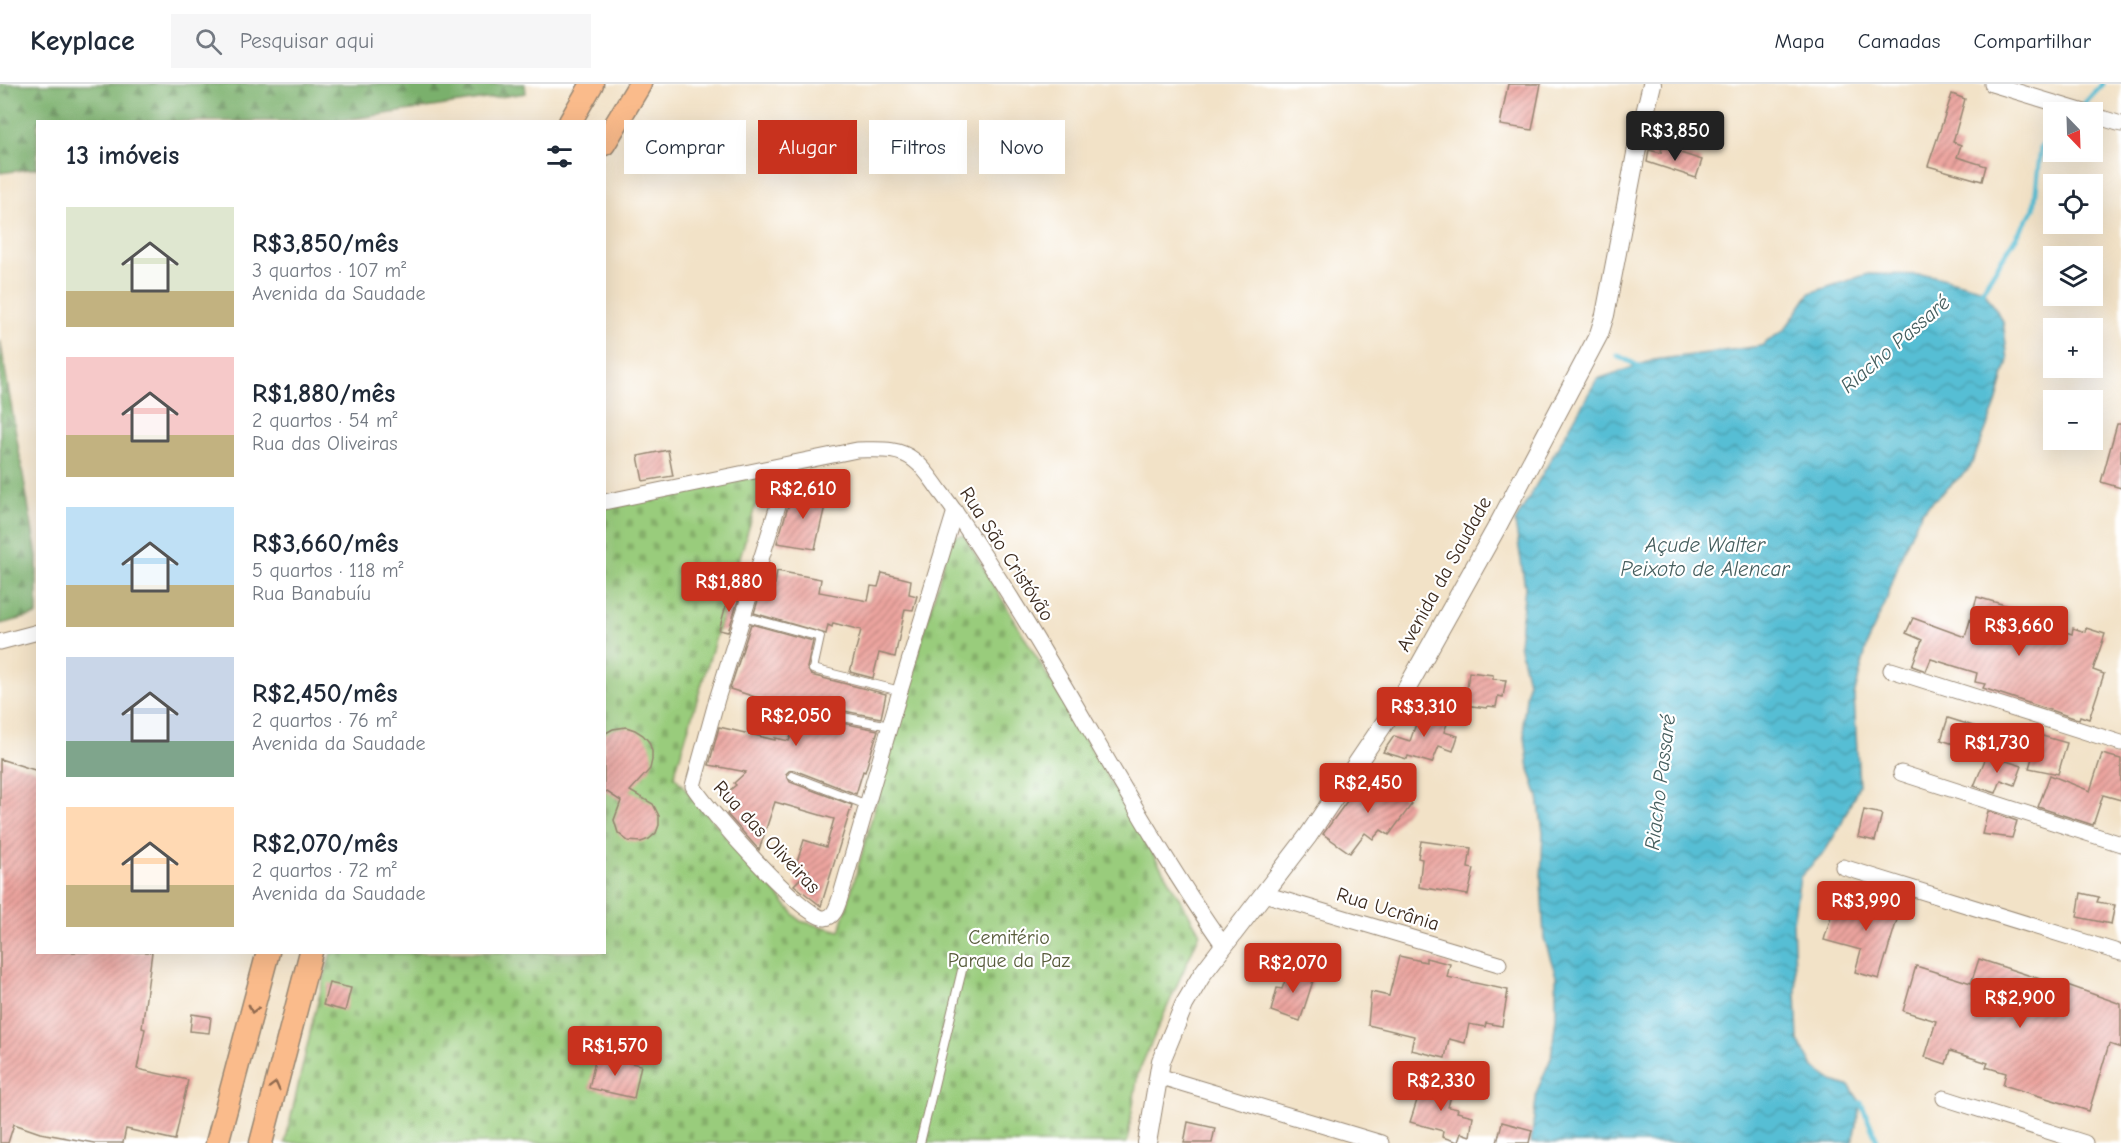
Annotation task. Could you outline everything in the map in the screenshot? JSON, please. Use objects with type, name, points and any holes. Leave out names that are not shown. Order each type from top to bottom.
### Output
[{"type":"main road","points":[[571,120],[592,84]]},
{"type":"main road","points":[[606,141],[640,84]]},
{"type":"main road","points":[[217,1143],[267,954]]},
{"type":"main road","points":[[261,1143],[310,954]]},
{"type":"street","name":"Avenida da Saudade","points":[[1147,1143],[1158,1076],[1166,1046],[1184,1005],[1203,973],[1308,836],[1402,697],[1497,527],[1599,334],[1605,315],[1639,138],[1652,84]]},
{"type":"street","points":[[1992,84],[2050,102]]},
{"type":"street","points":[[2103,118],[2121,124]]},
{"type":"street","name":"Rua São Cristóvão","points":[[606,502],[857,450],[885,449],[903,452],[927,472],[1022,614],[1168,862],[1224,946]]},
{"type":"street","name":"Rua das Oliveiras","points":[[791,464],[693,786],[742,845],[788,893],[811,914],[824,919],[834,913],[955,511]]},
{"type":"street","points":[[0,642],[36,633]]},
{"type":"street","points":[[1891,670],[2121,743]]},
{"type":"street","points":[[1901,773],[2121,844]]},
{"type":"street","points":[[1843,867],[2121,953]]},
{"type":"street","name":"Rua Ucrânia","points":[[1264,894],[1499,964]]},
{"type":"street","points":[[1158,1076],[1381,1143]]},
{"type":"street","points":[[1944,1098],[2085,1143]]},
{"type":"lane","points":[[743,616],[820,637],[813,669],[900,691]]},
{"type":"lane","points":[[822,713],[890,726]]},
{"type":"lane","points":[[792,776],[867,805]]},
{"type":"lane","points":[[920,1143],[964,962]]},
{"type":"green space","points":[[0,84],[525,84],[526,93],[345,120],[36,120],[36,168],[0,173]]},
{"type":"green space","points":[[0,340],[36,550],[36,615],[0,624]]},
{"type":"green space","name":"Cemitério Parque da Paz","points":[[765,474],[674,776],[800,921],[840,931],[951,537],[964,535],[1200,933],[1138,1073],[1127,1143],[285,1143],[331,954],[606,954],[606,508]]},
{"type":"water","name":"Açude Walter Peixoto de Alencar","points":[[1868,274],[1930,275],[1983,289],[2003,321],[2008,360],[1995,407],[1970,468],[1922,511],[1903,551],[1885,604],[1869,638],[1854,696],[1859,785],[1841,825],[1825,851],[1800,877],[1793,922],[1798,1040],[1813,1067],[1833,1081],[1850,1087],[1861,1103],[1852,1143],[1531,1143],[1537,1091],[1551,1058],[1556,1017],[1556,976],[1544,938],[1541,880],[1543,832],[1538,797],[1529,769],[1523,721],[1528,682],[1519,644],[1525,587],[1515,522],[1597,379],[1654,360],[1761,346],[1785,329],[1810,293]]},
{"type":"building","points":[[1508,84],[1541,84],[1532,130],[1500,125]]},
{"type":"building","points":[[1952,94],[1965,99],[1953,142],[1961,145],[1957,157],[1986,166],[1982,181],[1928,166]]},
{"type":"building","points":[[1662,147],[1702,160],[1696,178],[1647,162],[1649,150],[1661,153]]},
{"type":"building","points":[[2117,424],[2121,424],[2121,488],[2101,482]]},
{"type":"building","points":[[668,450],[673,476],[643,481],[638,456]]},
{"type":"building","points":[[793,490],[827,497],[815,549],[777,543]]},
{"type":"building","points":[[777,571],[821,579],[819,592],[868,601],[871,586],[878,587],[882,573],[911,580],[909,594],[917,596],[913,610],[905,609],[895,657],[879,653],[873,678],[850,672],[861,630],[833,623],[832,627],[828,625],[826,634],[754,613],[764,582],[775,584]]},
{"type":"building","points":[[729,595],[739,598],[728,632],[719,630]]},
{"type":"building","points":[[1977,597],[2040,615],[2038,623],[2072,634],[2073,628],[2085,632],[2086,628],[2105,634],[2093,670],[2104,674],[2089,719],[2080,716],[2079,719],[2074,718],[1983,688],[1985,684],[1975,682],[1977,673],[1931,659],[1926,671],[1912,666],[1922,640],[1906,633],[1913,618],[1965,637]]},
{"type":"building","points":[[751,624],[813,641],[807,668],[811,675],[886,694],[881,718],[823,707],[816,711],[817,716],[821,719],[878,730],[856,794],[794,770],[786,774],[790,782],[852,805],[821,906],[794,885],[809,870],[797,867],[797,862],[804,840],[826,847],[834,819],[775,802],[759,850],[727,814],[735,807],[724,795],[746,772],[709,765],[719,727],[789,741],[800,711],[730,689]]},
{"type":"building","points":[[1469,672],[1493,675],[1493,679],[1506,680],[1503,697],[1498,696],[1496,707],[1465,705]]},
{"type":"building","points":[[1422,707],[1450,716],[1444,732],[1458,736],[1453,751],[1439,746],[1432,763],[1383,752],[1394,736],[1410,741]]},
{"type":"building","points":[[1948,718],[1986,730],[1980,752],[1941,740]]},
{"type":"building","points":[[626,727],[635,730],[649,742],[652,751],[650,769],[630,791],[653,804],[659,816],[656,833],[641,842],[628,841],[618,833],[614,820],[621,801],[606,791],[606,733]]},
{"type":"building","points":[[2039,735],[2067,743],[2058,774],[2029,768]]},
{"type":"building","points":[[2102,754],[2121,759],[2121,800],[2103,795],[2093,825],[2038,807],[2050,775],[2090,791]]},
{"type":"building","points":[[1987,755],[2022,766],[2015,785],[2001,780],[1996,793],[1974,786]]},
{"type":"building","points":[[0,759],[36,770],[36,954],[152,954],[142,1028],[145,1029],[137,1069],[188,1080],[175,1140],[126,1129],[123,1143],[94,1143],[40,1133],[14,1124],[8,1143],[0,1143]]},
{"type":"building","points":[[1372,774],[1412,804],[1389,835],[1381,830],[1373,839],[1365,833],[1350,853],[1323,834],[1353,793],[1356,796]]},
{"type":"building","points":[[1864,810],[1882,814],[1875,841],[1858,837]]},
{"type":"building","points":[[1988,811],[2017,821],[2012,838],[1982,834]]},
{"type":"building","points":[[1421,841],[1471,848],[1468,868],[1474,869],[1468,895],[1419,887],[1422,859],[1418,858]]},
{"type":"building","points":[[1878,893],[1903,900],[1879,979],[1855,972],[1861,950],[1824,940],[1835,903],[1872,914]]},
{"type":"building","points":[[2081,893],[2099,897],[2097,902],[2115,905],[2111,924],[2077,917]]},
{"type":"building","points":[[1399,956],[1426,962],[1426,958],[1450,964],[1447,977],[1508,990],[1502,1026],[1486,1023],[1485,1027],[1469,1024],[1465,1043],[1449,1039],[1445,1058],[1411,1050],[1414,1036],[1368,1025],[1371,992],[1389,996]]},
{"type":"building","points":[[1979,959],[2055,984],[2056,981],[2121,1004],[2121,1048],[2109,1044],[2089,1111],[2003,1085],[2006,1073],[1986,1067],[1988,1063],[1950,1051],[1946,1064],[1925,1057],[1936,1021],[1903,1011],[1916,966],[1971,983]]},
{"type":"building","points":[[1290,967],[1315,975],[1300,1021],[1271,1011],[1277,988],[1282,989]]},
{"type":"building","points":[[329,983],[351,988],[345,1011],[323,1005]]},
{"type":"building","points":[[192,1014],[211,1017],[209,1033],[190,1031]]},
{"type":"building","points":[[596,1056],[641,1065],[634,1098],[589,1088]]},
{"type":"building","points":[[1438,1079],[1454,1084],[1448,1107],[1473,1116],[1470,1136],[1461,1133],[1458,1142],[1442,1137],[1443,1131],[1410,1122],[1421,1088],[1434,1092]]},
{"type":"building","points":[[1188,1122],[1215,1128],[1212,1143],[1184,1143]]},
{"type":"building","points":[[1502,1122],[1532,1130],[1529,1143],[1497,1143]]},
{"type":"waterway","name":"Riacho Passaré","points":[[2086,102],[2103,84]]},
{"type":"waterway","name":"Riacho Passaré","points":[[1978,293],[1983,289],[2034,209],[2043,145]]},
{"type":"waterway","points":[[1617,355],[1642,368]]},
{"type":"waterway","name":"Riacho Passaré","points":[[1855,1104],[1861,1103],[1878,1143]]}]
